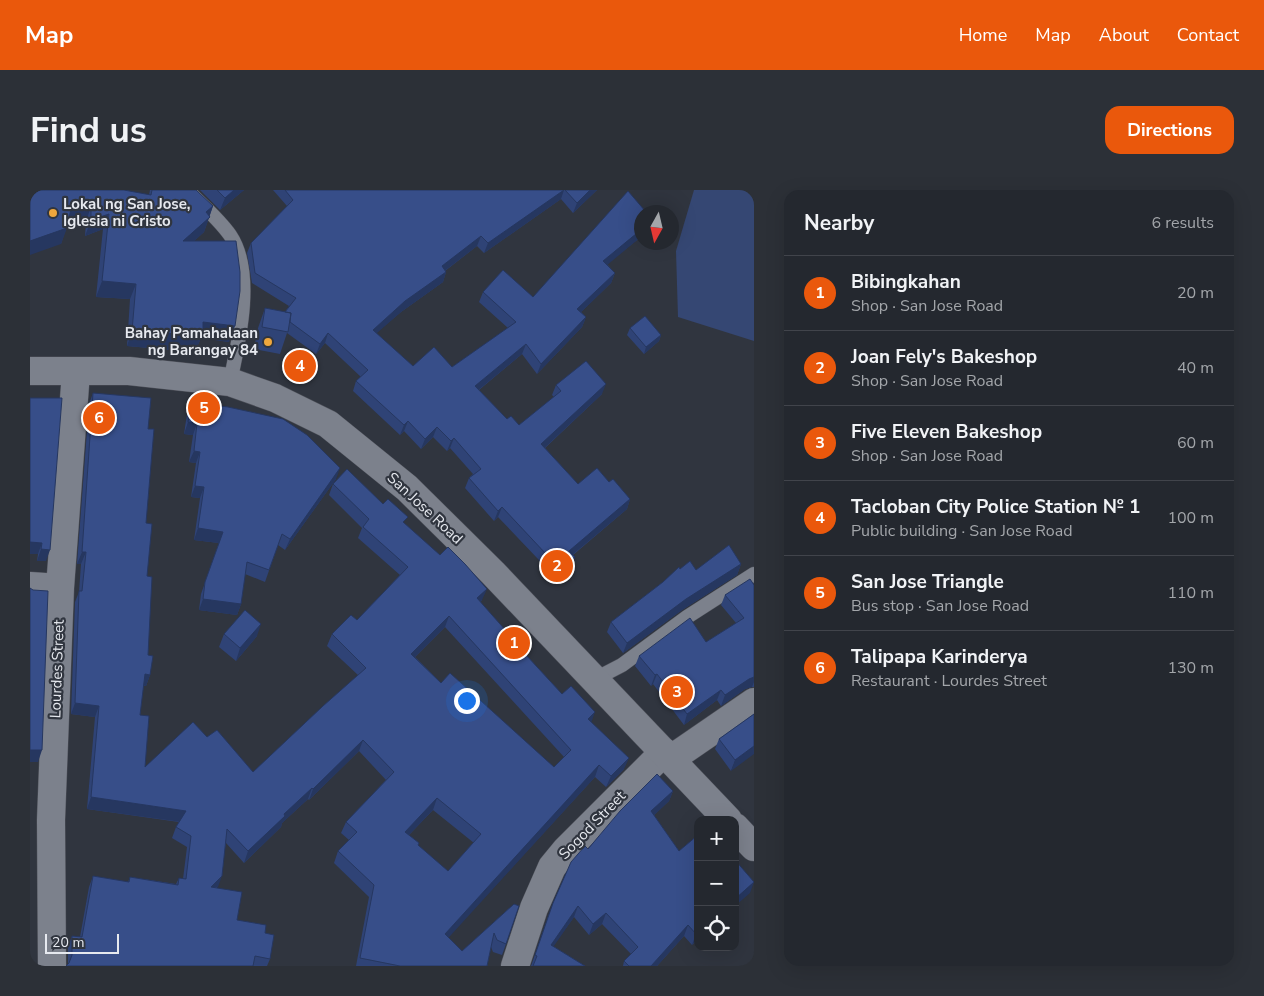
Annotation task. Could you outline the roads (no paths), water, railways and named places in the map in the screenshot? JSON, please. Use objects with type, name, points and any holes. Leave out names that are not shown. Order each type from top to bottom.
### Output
[{"type":"street","name":"San Jose Road","points":[[30,371],[130,371],[230,382],[251,388],[328,424],[407,488],[595,679],[724,816]]},
{"type":"street","name":"Lourdes Street","points":[[52,966],[41,820],[76,372]]},
{"type":"street","points":[[30,586],[60,588]]},
{"type":"street","name":"Sogod Street","points":[[516,966],[534,908],[552,867],[566,850],[668,755],[754,702]]},
{"type":"street","points":[[739,831],[754,847]]},
{"type":"lane","points":[[187,190],[220,222],[230,235],[241,260],[242,306],[236,357],[230,382]]},
{"type":"lane","points":[[595,679],[622,665],[687,617],[754,574]]},
{"type":"place","name":"Lokal ng San Jose, Iglesia ni Cristo","points":[[53,213]]},
{"type":"place","name":"Bahay Pamahalaan ng Barangay 84","points":[[268,342]]},
{"type":"place","name":"Tacloban City Police Station № 1","points":[[300,366]]},
{"type":"place","name":"San Jose Triangle","points":[[204,408]]},
{"type":"place","name":"Talipapa Karinderya","points":[[99,418]]},
{"type":"place","name":"Joan Fely's Bakeshop","points":[[557,566]]},
{"type":"place","name":"Bibingkahan","points":[[514,643]]},
{"type":"place","name":"Five Eleven Bakeshop","points":[[677,692]]}]
